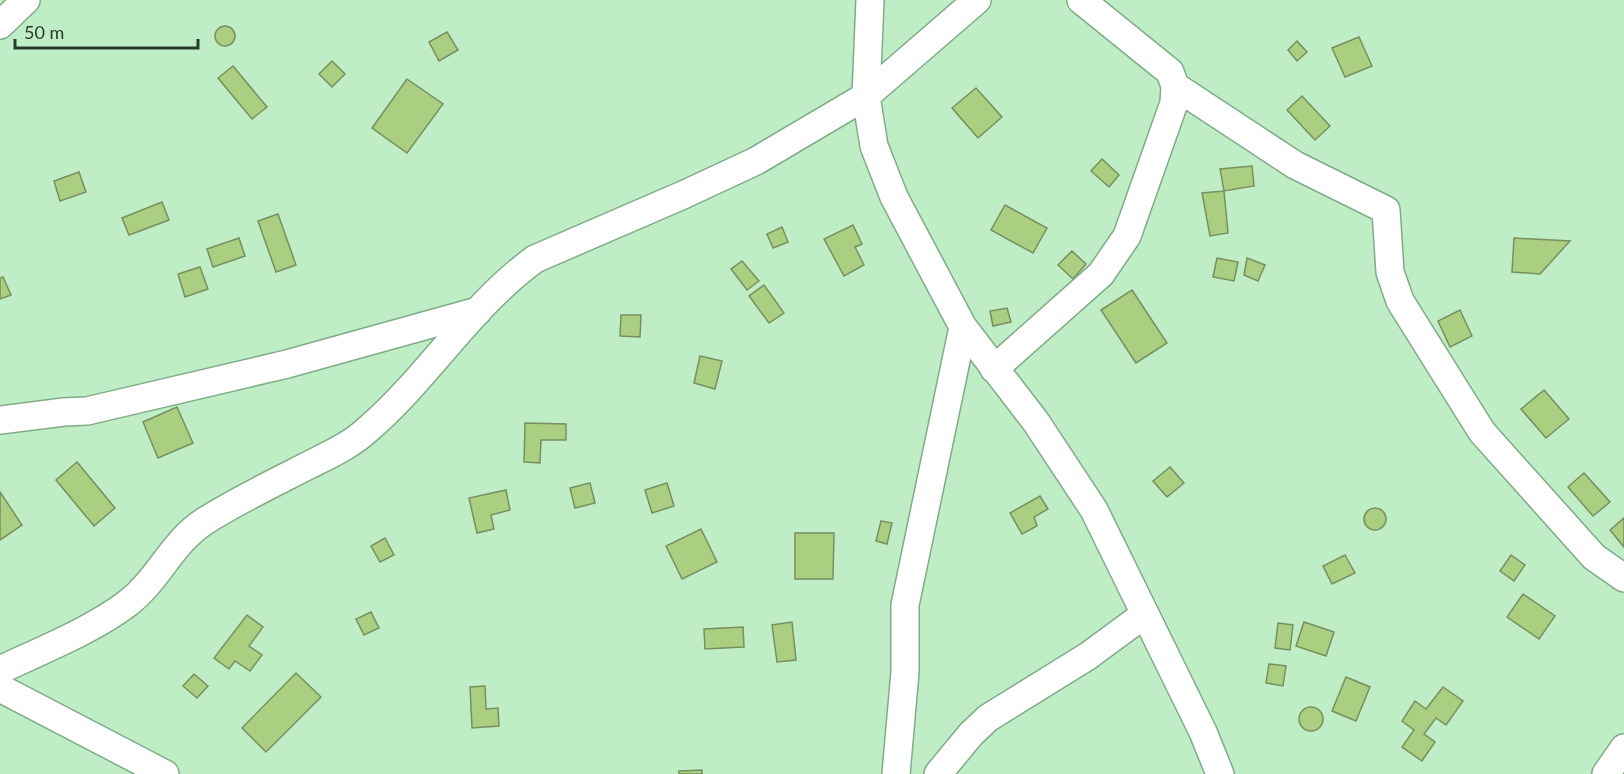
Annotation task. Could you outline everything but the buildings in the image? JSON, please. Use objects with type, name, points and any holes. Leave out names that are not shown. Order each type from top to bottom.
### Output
[{"type":"street","points":[[0,25],[26,0]]},
{"type":"street","points":[[870,0],[866,96],[874,146],[894,197],[963,327],[1036,422],[1094,510],[1203,732],[1220,774]]},
{"type":"street","points":[[0,670],[81,632],[129,602],[161,569],[178,542],[204,521],[332,453],[366,432],[516,273],[535,259],[756,161],[866,96],[977,0]]},
{"type":"street","points":[[994,369],[1101,274],[1127,236],[1174,104],[1175,86],[1170,72],[1081,0]]},
{"type":"street","points":[[1175,86],[1295,165],[1386,210],[1390,272],[1400,301],[1482,432],[1594,557],[1624,578]]},
{"type":"street","points":[[0,420],[87,411],[287,364],[479,311]]},
{"type":"street","points":[[896,774],[905,672],[905,605],[963,327]]},
{"type":"street","points":[[938,774],[971,734],[988,718],[1088,656],[1145,614]]},
{"type":"street","points":[[0,688],[165,774]]},
{"type":"street","points":[[1606,774],[1624,748]]}]
